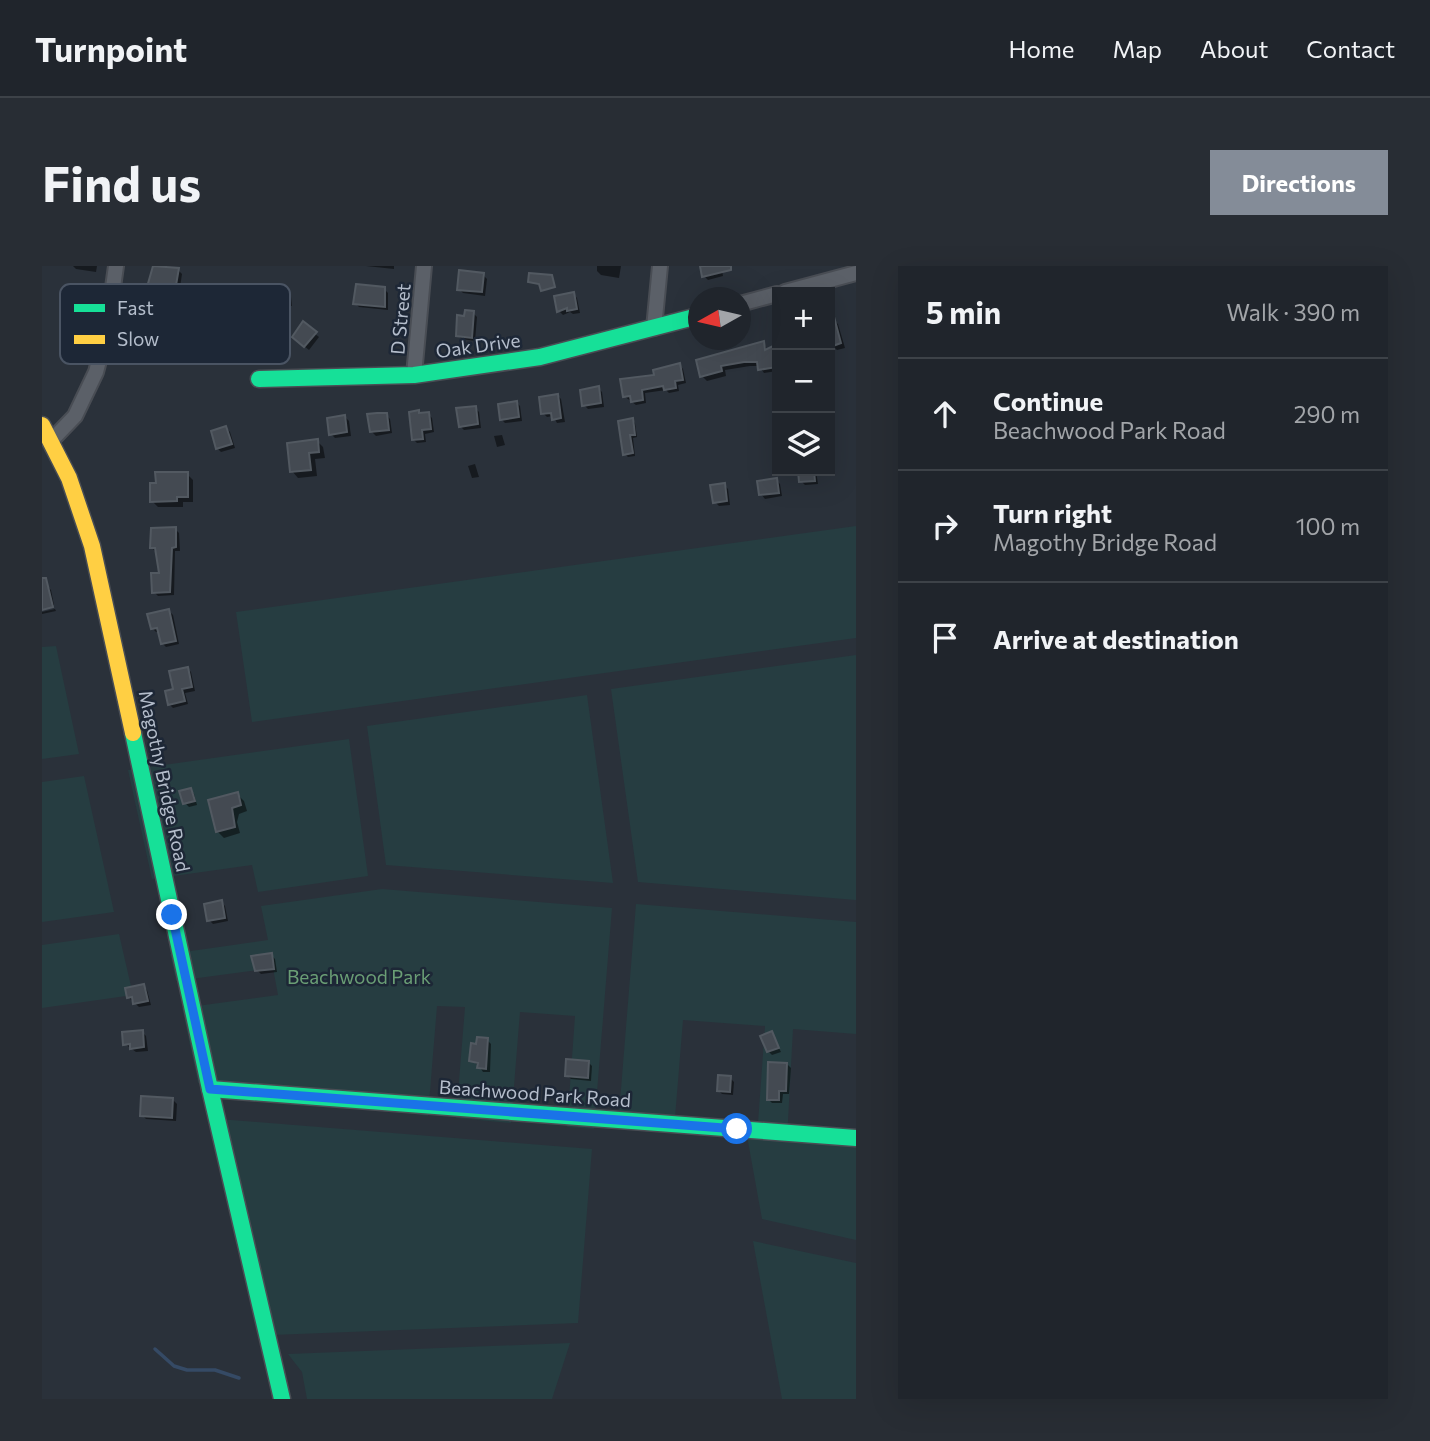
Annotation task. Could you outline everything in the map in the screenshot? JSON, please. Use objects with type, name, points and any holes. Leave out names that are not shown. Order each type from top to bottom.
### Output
[{"type":"street","points":[[113,284],[116,266]]},
{"type":"street","name":"D Street","points":[[414,375],[424,266]]},
{"type":"street","points":[[654,328],[660,266]]},
{"type":"street","points":[[804,287],[856,273]]},
{"type":"street","points":[[751,301],[772,295]]},
{"type":"street","name":"Oak Drive","points":[[259,379],[414,375],[540,357],[688,319]]},
{"type":"street","points":[[51,440],[75,416],[98,364]]},
{"type":"street","name":"Magothy Bridge Road","points":[[42,425],[69,478],[92,546],[210,1089],[282,1399]]},
{"type":"street","name":"Beachwood Park Road","points":[[210,1089],[856,1138]]},
{"type":"green space","points":[[856,526],[856,638],[252,722],[236,612]]},
{"type":"green space","points":[[56,646],[79,754],[42,759],[42,647]]},
{"type":"green space","points":[[856,655],[856,900],[638,882],[611,689]]},
{"type":"green space","points":[[587,695],[613,883],[386,865],[367,726]]},
{"type":"green space","points":[[349,739],[368,876],[258,892],[252,865],[152,879],[128,770]]},
{"type":"green space","points":[[84,776],[114,912],[42,922],[42,782]]},
{"type":"green space","name":"Beachwood Park","points":[[382,889],[612,908],[594,1129],[567,1127],[575,1016],[520,1012],[511,1123],[456,1118],[465,1007],[437,1006],[428,1116],[198,1083],[182,1008],[278,995],[273,968],[176,981],[170,954],[268,940],[261,906]]},
{"type":"green space","points":[[636,904],[856,922],[856,1034],[793,1029],[787,1139],[856,1145],[856,1240],[762,1219],[747,1136],[757,1137],[765,1026],[683,1020],[674,1130],[618,1126]]},
{"type":"green space","points":[[119,934],[133,995],[42,1008],[42,945]]},
{"type":"green space","points":[[219,1119],[592,1149],[578,1323],[272,1335]]},
{"type":"green space","points":[[753,1241],[856,1263],[856,1399],[782,1399]]},
{"type":"green space","points":[[570,1343],[552,1399],[307,1399],[302,1372],[288,1354]]},
{"type":"building","points":[[153,266],[179,268],[176,284],[148,284]]},
{"type":"building","points":[[700,266],[731,266],[731,270],[702,277]]},
{"type":"building","points":[[459,270],[484,273],[482,292],[457,290]]},
{"type":"building","points":[[529,273],[552,275],[555,287],[541,291],[539,284],[528,282]]},
{"type":"building","points":[[356,284],[385,287],[385,307],[353,304]]},
{"type":"building","points":[[574,292],[577,309],[567,311],[567,308],[557,312],[554,296]]},
{"type":"building","points":[[465,310],[474,311],[472,338],[456,336],[457,315],[464,316]]},
{"type":"building","points":[[835,320],[841,343],[835,345]]},
{"type":"building","points":[[303,321],[317,332],[304,347],[292,337]]},
{"type":"building","points":[[764,341],[765,350],[772,346],[772,368],[758,370],[757,362],[744,362],[721,366],[722,371],[700,377],[696,360],[732,350],[751,350],[751,345]]},
{"type":"building","points":[[680,363],[683,380],[675,381],[676,388],[664,390],[663,386],[642,390],[643,400],[631,402],[630,396],[623,397],[620,379],[654,375],[653,370]]},
{"type":"building","points":[[599,386],[601,403],[582,406],[580,390]]},
{"type":"building","points":[[558,394],[561,418],[552,420],[551,413],[541,414],[539,397]]},
{"type":"building","points":[[517,401],[519,417],[500,420],[498,404]]},
{"type":"building","points":[[476,406],[478,424],[459,427],[456,408]]},
{"type":"building","points":[[419,410],[419,413],[429,412],[431,429],[422,430],[423,439],[412,440],[409,412]]},
{"type":"building","points":[[387,413],[389,430],[370,432],[367,414]]},
{"type":"building","points":[[345,415],[347,432],[329,435],[327,418]]},
{"type":"building","points":[[633,418],[635,435],[630,435],[633,453],[623,455],[618,421]]},
{"type":"building","points":[[226,426],[232,444],[216,449],[211,431]]},
{"type":"building","points":[[318,439],[319,452],[309,453],[311,470],[290,472],[287,443]]},
{"type":"building","points":[[155,472],[188,472],[188,497],[177,497],[177,501],[150,502],[150,483],[156,483]]},
{"type":"building","points":[[798,476],[814,476],[815,481],[799,482]]},
{"type":"building","points":[[777,478],[779,493],[759,495],[757,481]]},
{"type":"building","points":[[725,483],[727,501],[713,503],[710,485]]},
{"type":"building","points":[[176,527],[170,592],[152,593],[151,573],[159,573],[155,548],[150,548],[151,528]]},
{"type":"building","points":[[42,578],[46,578],[53,607],[42,610]]},
{"type":"building","points":[[169,609],[176,641],[161,644],[157,628],[151,629],[147,614]]},
{"type":"building","points":[[188,667],[192,687],[182,689],[185,701],[168,705],[165,691],[173,689],[169,671]]},
{"type":"building","points":[[191,788],[195,801],[183,804],[179,791]]},
{"type":"building","points":[[238,792],[241,805],[232,808],[235,827],[216,832],[208,800]]},
{"type":"building","points":[[222,900],[225,918],[207,921],[204,904]]},
{"type":"building","points":[[272,953],[274,969],[255,971],[251,956]]},
{"type":"building","points":[[144,984],[148,1001],[133,1004],[132,997],[127,998],[125,988]]},
{"type":"building","points":[[143,1030],[144,1047],[130,1049],[130,1044],[123,1045],[122,1032]]},
{"type":"building","points":[[772,1031],[779,1048],[767,1052],[760,1036]]},
{"type":"building","points":[[477,1037],[488,1038],[486,1069],[477,1068],[478,1063],[469,1061],[471,1043],[476,1044]]},
{"type":"building","points":[[566,1059],[589,1061],[588,1078],[565,1076]]},
{"type":"building","points":[[768,1062],[787,1063],[786,1091],[779,1091],[779,1100],[767,1100]]},
{"type":"building","points":[[718,1075],[731,1076],[730,1092],[717,1091]]},
{"type":"building","points":[[141,1096],[173,1098],[172,1118],[140,1116]]},
{"type":"waterway","points":[[155,1349],[174,1366],[187,1370],[215,1370],[239,1378]]},
{"type":"traffic: fast","points":[[259,379],[414,375],[540,357],[688,319]]},
{"type":"traffic: fast","points":[[133,733],[210,1089],[282,1399]]},
{"type":"traffic: fast","points":[[210,1089],[856,1138]]},
{"type":"traffic: slow","points":[[42,425],[69,478],[92,546],[133,733]]},
{"type":"route","points":[[172,915],[210,1089],[737,1129]]}]
